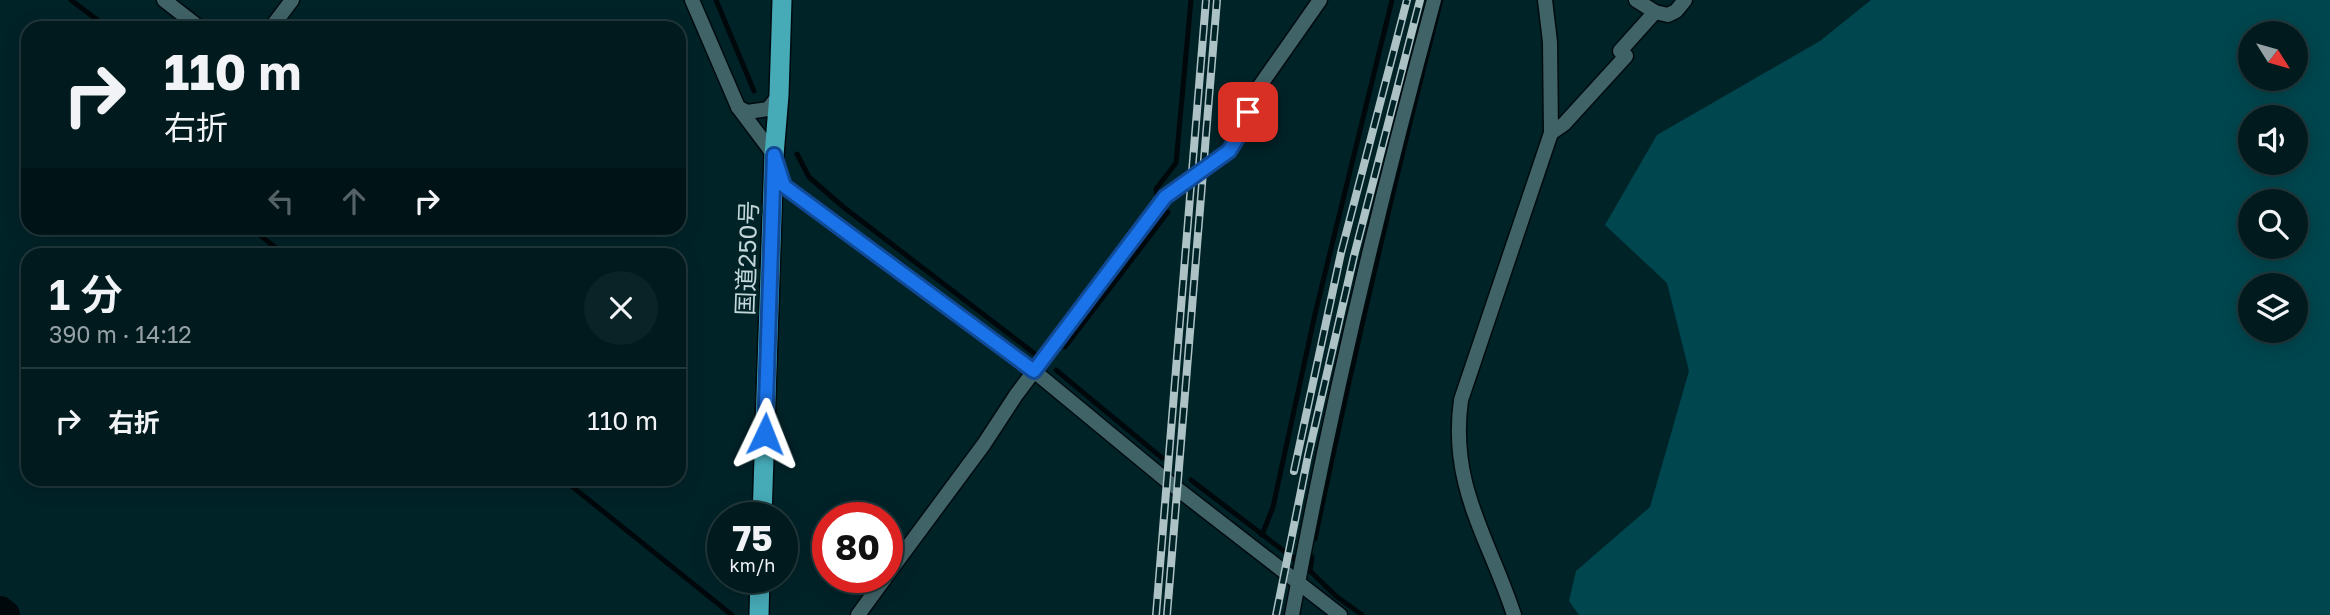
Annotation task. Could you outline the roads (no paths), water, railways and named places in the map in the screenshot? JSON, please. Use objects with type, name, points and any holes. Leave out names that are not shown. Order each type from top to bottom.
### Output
[{"type":"highway","name":"国道250号","points":[[763,502],[782,0]]},
{"type":"highway","points":[[759,615],[760,593]]},
{"type":"street","points":[[164,0],[191,21]]},
{"type":"street","points":[[276,21],[292,0]]},
{"type":"street","points":[[692,0],[738,107],[774,155],[784,186],[1034,371],[1166,480],[1301,572],[1340,615]]},
{"type":"street","points":[[903,553],[1034,371],[1165,197],[1229,151],[1244,127],[1252,97],[1320,0]]},
{"type":"street","points":[[1292,615],[1366,267],[1405,105],[1434,0]]},
{"type":"street","points":[[1514,615],[1477,526],[1464,483],[1458,425],[1461,400],[1550,133],[1550,42],[1545,0]]},
{"type":"street","points":[[1636,0],[1655,12],[1668,15],[1676,11],[1685,0]]},
{"type":"street","points":[[1550,133],[1564,124],[1626,57],[1620,51],[1655,12]]},
{"type":"street","points":[[738,107],[747,112],[768,109],[779,95]]},
{"type":"street","points":[[858,615],[874,593]]},
{"type":"waterway","points":[[71,0],[99,21]]},
{"type":"waterway","points":[[716,0],[754,91]]},
{"type":"waterway","points":[[1157,196],[1156,189],[1176,163],[1191,0]]},
{"type":"waterway","points":[[1262,535],[1273,507],[1315,314],[1392,0]]},
{"type":"waterway","points":[[1315,539],[1375,269],[1441,0]]},
{"type":"waterway","points":[[797,154],[809,177],[842,206],[1035,354]]},
{"type":"waterway","points":[[1065,347],[1168,212]]},
{"type":"waterway","points":[[260,235],[276,248]]},
{"type":"waterway","points":[[1056,370],[1162,458]]},
{"type":"waterway","points":[[1191,480],[1310,571],[1336,596],[1362,615]]},
{"type":"waterway","points":[[571,486],[732,615]]},
{"type":"waterway","points":[[1310,571],[1312,557]]},
{"type":"waterway","points":[[0,611],[5,615]]},
{"type":"railway","points":[[1156,615],[1206,0]]},
{"type":"railway","points":[[1167,615],[1217,0]]},
{"type":"railway","points":[[1294,471],[1341,253],[1407,0]]},
{"type":"railway","points":[[1276,615],[1308,456],[1354,256],[1420,0]]}]
